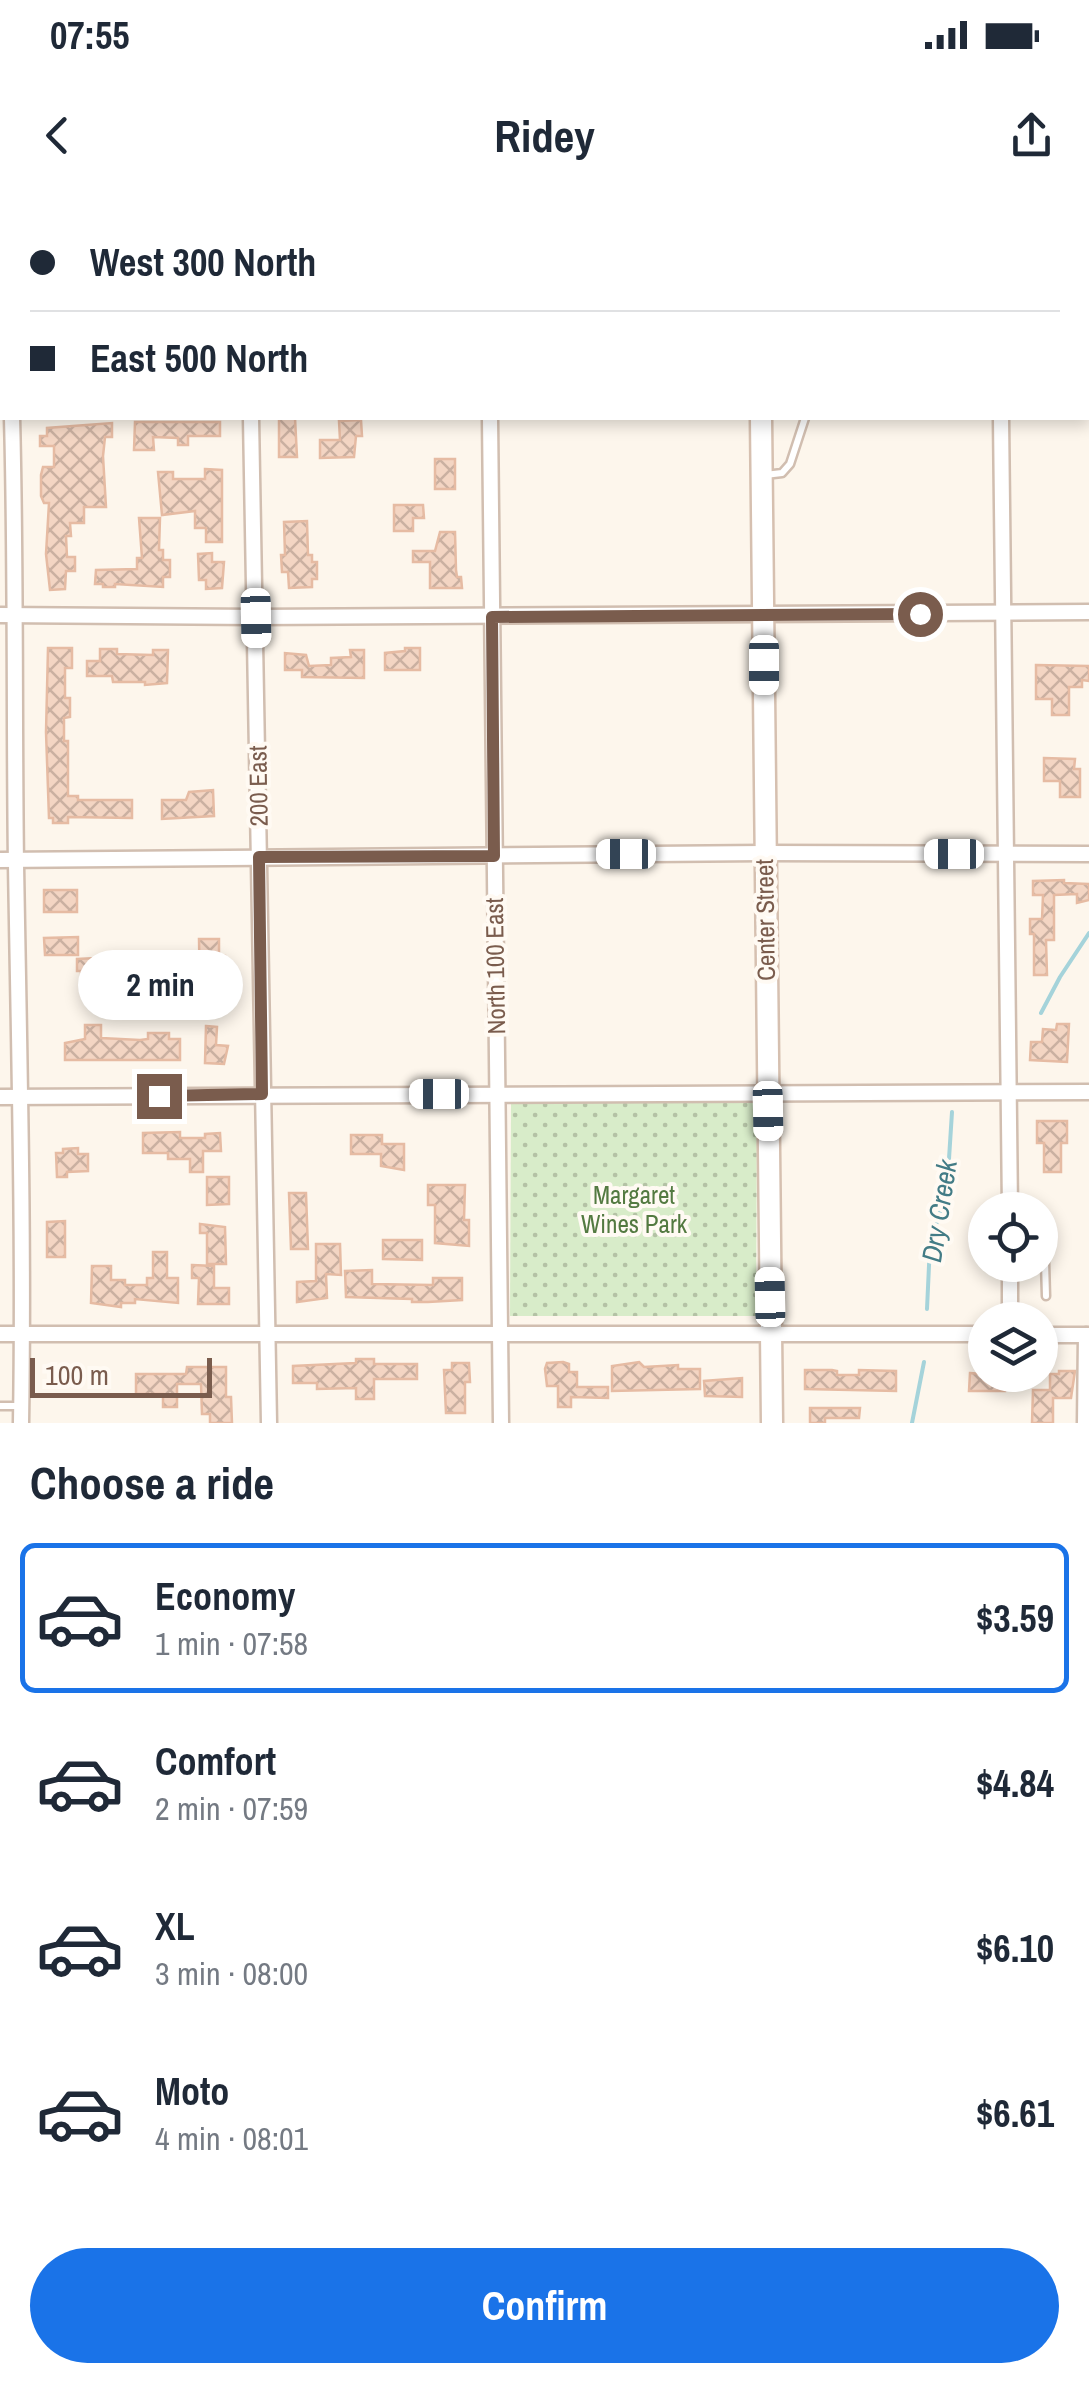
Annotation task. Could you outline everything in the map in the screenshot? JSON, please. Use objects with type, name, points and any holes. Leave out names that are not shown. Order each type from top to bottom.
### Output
[{"type":"street","points":[[12,420],[17,615],[8,860],[21,1097],[22,1423]]},
{"type":"street","name":"200 East","points":[[251,420],[268,1423]]},
{"type":"street","name":"North 100 East","points":[[490,420],[501,1423]]},
{"type":"street","name":"Center Street","points":[[761,420],[772,1423]]},
{"type":"street","points":[[1000,420],[1010,1192]]},
{"type":"street","points":[[0,615],[256,618],[1089,612]]},
{"type":"street","points":[[8,860],[1089,854]]},
{"type":"street","points":[[0,1097],[1089,1092]]},
{"type":"street","points":[[0,1334],[968,1334]]},
{"type":"street","points":[[1058,1334],[1087,1335],[1085,1423]]},
{"type":"lane","points":[[762,476],[782,473],[790,464],[803,420]]},
{"type":"lane","points":[[1046,1282],[1046,1296]]},
{"type":"lane","points":[[0,1406],[22,1406]]},
{"type":"green space","name":"Margaret Wines Park","points":[[511,1102],[757,1103],[756,1316],[510,1316]]},
{"type":"building","points":[[279,420],[295,420],[297,457],[279,457]]},
{"type":"building","points":[[361,420],[362,436],[356,436],[354,457],[320,458],[320,440],[340,440],[339,421]]},
{"type":"building","points":[[135,422],[220,422],[220,436],[188,436],[188,445],[178,445],[178,438],[153,437],[154,450],[134,450]]},
{"type":"building","points":[[112,423],[112,437],[105,437],[103,456],[106,507],[84,507],[84,523],[70,523],[67,557],[75,557],[75,571],[66,571],[65,589],[50,590],[46,554],[49,503],[44,503],[41,496],[41,475],[43,467],[54,467],[54,446],[40,446],[40,436],[47,436],[47,428]]},
{"type":"building","points":[[435,459],[455,459],[455,489],[435,489]]},
{"type":"building","points":[[205,469],[222,470],[222,542],[206,542],[206,528],[195,528],[195,511],[162,515],[158,472],[173,472],[173,479],[205,479]]},
{"type":"building","points":[[394,505],[423,505],[424,518],[413,518],[413,531],[394,531]]},
{"type":"building","points":[[139,518],[160,518],[159,550],[163,550],[163,560],[170,560],[170,577],[163,577],[163,587],[95,584],[96,570],[137,569],[137,558],[142,558]]},
{"type":"building","points":[[307,521],[308,555],[312,555],[312,562],[317,562],[317,579],[312,579],[312,587],[289,588],[288,572],[282,572],[284,522]]},
{"type":"building","points":[[440,532],[455,532],[456,570],[462,588],[430,588],[430,562],[413,562],[413,551],[435,551]]},
{"type":"building","points":[[212,553],[212,562],[224,562],[222,588],[206,589],[206,580],[199,580],[198,554]]},
{"type":"building","points":[[48,648],[72,648],[72,668],[65,668],[65,698],[70,698],[70,717],[64,718],[68,796],[78,796],[78,800],[132,800],[132,818],[68,817],[68,823],[53,823],[53,818],[49,818]]},
{"type":"building","points":[[420,648],[420,670],[385,670],[385,653]]},
{"type":"building","points":[[100,649],[117,649],[117,654],[153,655],[153,650],[168,650],[167,683],[145,685],[113,682],[112,676],[87,676],[87,661],[100,661]]},
{"type":"building","points":[[350,650],[364,650],[364,678],[302,677],[302,670],[285,670],[285,653],[306,655],[309,666],[331,665],[331,658],[351,657]]},
{"type":"building","points":[[1036,665],[1089,666],[1089,681],[1082,680],[1082,687],[1069,687],[1069,715],[1052,715],[1052,699],[1036,699]]},
{"type":"building","points":[[1044,758],[1075,759],[1074,769],[1080,769],[1080,797],[1060,797],[1060,781],[1044,781]]},
{"type":"building","points":[[213,790],[214,816],[162,819],[162,800],[186,800],[189,792]]},
{"type":"building","points":[[1033,881],[1089,884],[1089,900],[1077,903],[1077,894],[1054,895],[1054,940],[1046,940],[1047,975],[1034,975],[1030,919],[1042,919],[1043,895],[1033,895]]},
{"type":"building","points":[[44,890],[77,890],[77,912],[44,912]]},
{"type":"building","points":[[78,937],[78,955],[45,955],[44,938]]},
{"type":"building","points":[[199,939],[219,939],[219,956],[225,956],[225,969],[211,969],[211,995],[200,994]]},
{"type":"building","points":[[96,958],[99,997],[82,997],[77,959]]},
{"type":"building","points":[[1057,1024],[1069,1024],[1067,1062],[1030,1060],[1031,1042],[1042,1042],[1043,1029],[1056,1030]]},
{"type":"building","points":[[85,1025],[101,1025],[101,1038],[140,1040],[148,1039],[148,1033],[169,1033],[169,1039],[180,1039],[180,1060],[65,1060],[65,1043],[85,1039]]},
{"type":"building","points":[[206,1026],[217,1027],[216,1045],[228,1046],[224,1064],[205,1063]]},
{"type":"building","points":[[1037,1121],[1067,1121],[1067,1143],[1061,1143],[1061,1172],[1044,1172],[1044,1143],[1037,1143]]},
{"type":"building","points":[[180,1132],[180,1138],[205,1138],[205,1134],[220,1133],[221,1151],[203,1151],[203,1172],[190,1172],[190,1159],[168,1159],[168,1153],[143,1153],[143,1133]]},
{"type":"building","points":[[351,1135],[382,1135],[382,1144],[404,1144],[404,1170],[381,1166],[381,1154],[351,1154]]},
{"type":"building","points":[[78,1148],[78,1154],[88,1154],[88,1171],[67,1172],[67,1177],[57,1177],[56,1153]]},
{"type":"building","points":[[207,1177],[229,1177],[229,1204],[207,1205]]},
{"type":"building","points":[[428,1185],[465,1185],[464,1220],[469,1220],[469,1246],[435,1243],[435,1205],[428,1205]]},
{"type":"building","points":[[289,1193],[306,1193],[308,1249],[291,1249]]},
{"type":"building","points":[[65,1221],[65,1257],[47,1257],[47,1222]]},
{"type":"building","points":[[200,1224],[225,1227],[226,1264],[207,1264],[207,1233],[200,1233]]},
{"type":"building","points":[[383,1240],[422,1240],[422,1260],[383,1259]]},
{"type":"building","points":[[316,1244],[340,1244],[341,1275],[326,1274],[327,1298],[297,1302],[297,1282],[316,1281]]},
{"type":"building","points":[[153,1252],[167,1252],[167,1278],[178,1278],[178,1303],[135,1299],[135,1303],[121,1303],[121,1307],[91,1303],[92,1266],[111,1266],[111,1280],[125,1280],[125,1285],[147,1285],[147,1278],[153,1278]]},
{"type":"building","points":[[192,1265],[214,1266],[214,1288],[229,1288],[229,1304],[198,1304],[199,1278],[192,1278]]},
{"type":"building","points":[[372,1270],[372,1284],[433,1285],[433,1278],[462,1278],[462,1300],[412,1302],[346,1297],[345,1271]]},
{"type":"building","points":[[356,1359],[374,1359],[374,1364],[417,1364],[417,1379],[374,1379],[374,1399],[356,1399],[356,1388],[317,1389],[317,1383],[293,1383],[293,1366],[356,1363]]},
{"type":"building","points":[[639,1362],[644,1367],[678,1365],[678,1369],[700,1369],[700,1389],[612,1391],[612,1366]]},
{"type":"building","points":[[452,1363],[469,1363],[465,1413],[446,1413],[444,1370],[452,1370]]},
{"type":"building","points":[[547,1363],[569,1364],[569,1372],[577,1372],[577,1387],[608,1387],[608,1398],[571,1397],[571,1407],[558,1407],[558,1386],[547,1386],[545,1369]]},
{"type":"building","points":[[187,1367],[226,1367],[226,1397],[231,1397],[232,1423],[210,1423],[210,1414],[202,1414],[201,1384],[177,1384],[177,1407],[163,1407],[163,1394],[136,1394],[136,1374],[186,1374]]},
{"type":"building","points":[[805,1370],[832,1370],[837,1375],[859,1375],[859,1370],[896,1371],[896,1391],[805,1389]]},
{"type":"building","points":[[1075,1371],[1071,1398],[1053,1398],[1053,1423],[1032,1423],[1033,1392],[1058,1392],[1059,1374]]},
{"type":"building","points":[[742,1378],[742,1397],[705,1396],[704,1381]]},
{"type":"building","points":[[810,1408],[860,1408],[859,1418],[825,1418],[825,1423],[810,1423]]},
{"type":"waterway","name":"Dry Creek","points":[[1041,1013],[1089,933]]},
{"type":"waterway","name":"Dry Creek","points":[[927,1309],[930,1244],[947,1190],[952,1112]]},
{"type":"waterway","name":"Dry Creek","points":[[912,1423],[924,1362]]},
{"type":"route","points":[[159,1096],[262,1094],[259,857],[494,856],[492,617],[920,614]]}]
